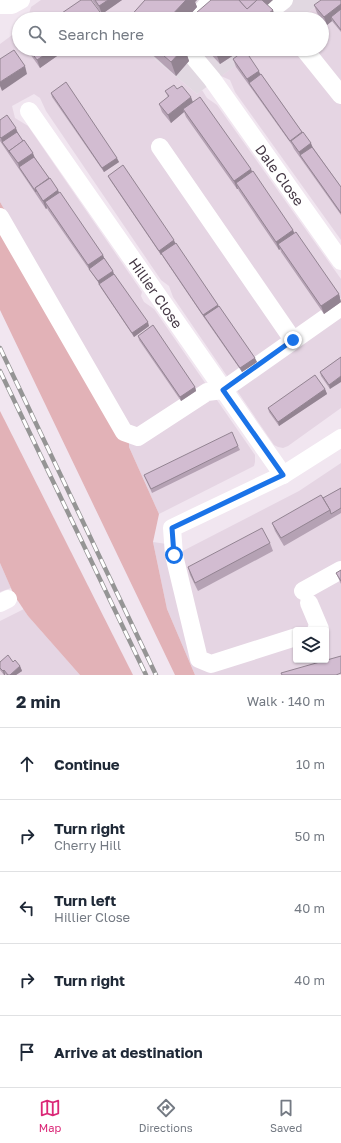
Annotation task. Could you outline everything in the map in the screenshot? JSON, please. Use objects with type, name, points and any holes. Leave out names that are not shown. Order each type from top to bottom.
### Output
[{"type":"street","points":[[0,5],[12,5],[21,0]]},
{"type":"street","points":[[201,12],[211,0]]},
{"type":"street","name":"Dale Close","points":[[193,56],[208,73],[341,261]]},
{"type":"street","points":[[310,56],[341,96]]},
{"type":"street","name":"Hillier Close","points":[[29,111],[283,475]]},
{"type":"street","points":[[160,147],[293,340]]},
{"type":"street","points":[[0,217],[124,432],[138,437],[207,392],[223,390],[341,307]]},
{"type":"street","points":[[293,638],[211,664],[199,659],[174,555],[172,528],[283,475],[341,438]]},
{"type":"street","points":[[319,627],[306,597],[341,570]]},
{"type":"shaded area","points":[[41,0],[155,0],[147,12],[30,12],[31,7]]},
{"type":"shaded area","points":[[155,0],[325,0],[309,12],[147,12]]},
{"type":"shaded area","points":[[325,0],[341,0],[341,240],[235,92],[230,80],[221,76],[248,56],[329,56],[329,12],[309,12]]},
{"type":"shaded area","points":[[12,35],[12,56],[151,56],[197,94],[202,90],[207,98],[217,105],[341,279],[341,408],[288,446],[283,448],[274,445],[173,297],[169,286],[161,280],[46,111],[40,98],[34,94],[12,106],[15,118],[28,126],[142,292],[141,296],[144,302],[154,309],[255,455],[254,466],[159,514],[129,447],[129,427],[80,339],[0,202],[0,44]]},
{"type":"shaded area","points":[[151,56],[249,56],[197,94]]},
{"type":"shaded area","points":[[0,202],[80,339],[129,427],[129,447],[159,514],[153,542],[167,609],[195,675],[175,675],[0,310]]},
{"type":"shaded area","points":[[0,411],[133,675],[80,675],[28,616],[14,595],[0,563]]},
{"type":"shaded area","points":[[341,463],[341,675],[195,675],[167,609],[153,542],[167,544],[171,557],[299,491]]},
{"type":"shaded area","points":[[0,563],[11,588],[0,592]]},
{"type":"shaded area","points":[[24,609],[28,616],[80,675],[0,675],[0,621]]},
{"type":"building","points":[[81,0],[91,0],[100,12],[63,12]]},
{"type":"building","points":[[95,0],[108,0],[99,6]]},
{"type":"building","points":[[145,0],[186,0],[175,12],[134,12]]},
{"type":"building","points":[[211,0],[239,0],[247,9],[257,0],[262,0],[273,10],[270,12],[197,12]]},
{"type":"building","points":[[239,0],[257,0],[247,9]]},
{"type":"building","points":[[321,0],[341,0],[341,4],[329,13],[320,12],[314,5]]},
{"type":"building","points":[[341,9],[341,30],[331,17]]},
{"type":"building","points":[[12,51],[12,56],[18,56],[25,66],[0,82],[0,59]]},
{"type":"building","points":[[34,56],[43,56],[37,60]]},
{"type":"building","points":[[164,56],[177,56],[171,62]]},
{"type":"building","points":[[237,56],[249,56],[259,71],[247,79],[233,59]]},
{"type":"building","points":[[261,74],[302,132],[290,141],[249,83]]},
{"type":"building","points":[[66,82],[117,158],[102,168],[51,93]]},
{"type":"building","points":[[174,85],[177,89],[182,86],[191,97],[168,115],[159,104],[169,96],[165,91]]},
{"type":"building","points":[[200,97],[251,169],[234,181],[183,109]]},
{"type":"building","points":[[7,115],[16,128],[1,138],[0,120]]},
{"type":"building","points":[[17,132],[23,141],[9,151],[11,154],[2,142]]},
{"type":"building","points":[[303,132],[311,143],[299,152],[291,141]]},
{"type":"building","points":[[24,140],[33,153],[18,163],[9,151]]},
{"type":"building","points":[[312,147],[341,187],[341,213],[300,155]]},
{"type":"building","points":[[34,157],[49,178],[35,188],[36,192],[19,167]]},
{"type":"building","points":[[123,165],[174,240],[159,251],[108,176]]},
{"type":"building","points":[[253,171],[293,230],[276,242],[236,183]]},
{"type":"building","points":[[50,178],[58,190],[43,201],[35,188]]},
{"type":"building","points":[[60,192],[103,255],[88,265],[45,202]]},
{"type":"building","points":[[296,232],[339,294],[321,306],[278,244]]},
{"type":"building","points":[[176,243],[218,305],[203,315],[161,253]]},
{"type":"building","points":[[104,258],[113,271],[98,281],[89,269]]},
{"type":"building","points":[[114,274],[148,322],[132,333],[99,284]]},
{"type":"building","points":[[219,306],[255,358],[240,368],[204,316]]},
{"type":"building","points":[[153,325],[195,387],[180,397],[138,336]]},
{"type":"building","points":[[341,357],[341,376],[329,385],[320,372]]},
{"type":"building","points":[[315,375],[325,389],[278,422],[268,408]]},
{"type":"building","points":[[232,432],[238,446],[151,489],[144,475]]},
{"type":"building","points":[[341,488],[341,508],[331,514],[323,498]]},
{"type":"building","points":[[321,495],[330,510],[281,538],[272,523]]},
{"type":"building","points":[[262,528],[270,543],[195,583],[188,567]]},
{"type":"building","points":[[341,570],[341,581],[336,573]]},
{"type":"building","points":[[8,655],[13,662],[15,660],[20,666],[10,675],[0,668],[0,662]]},
{"type":"building","points":[[341,656],[341,673],[336,675],[282,675],[281,673],[316,663],[329,663],[329,659]]},
{"type":"railway","points":[[0,348],[156,675]]},
{"type":"railway","points":[[0,371],[146,675]]},
{"type":"route","points":[[174,555],[172,528],[283,475],[223,390],[293,340]]}]
